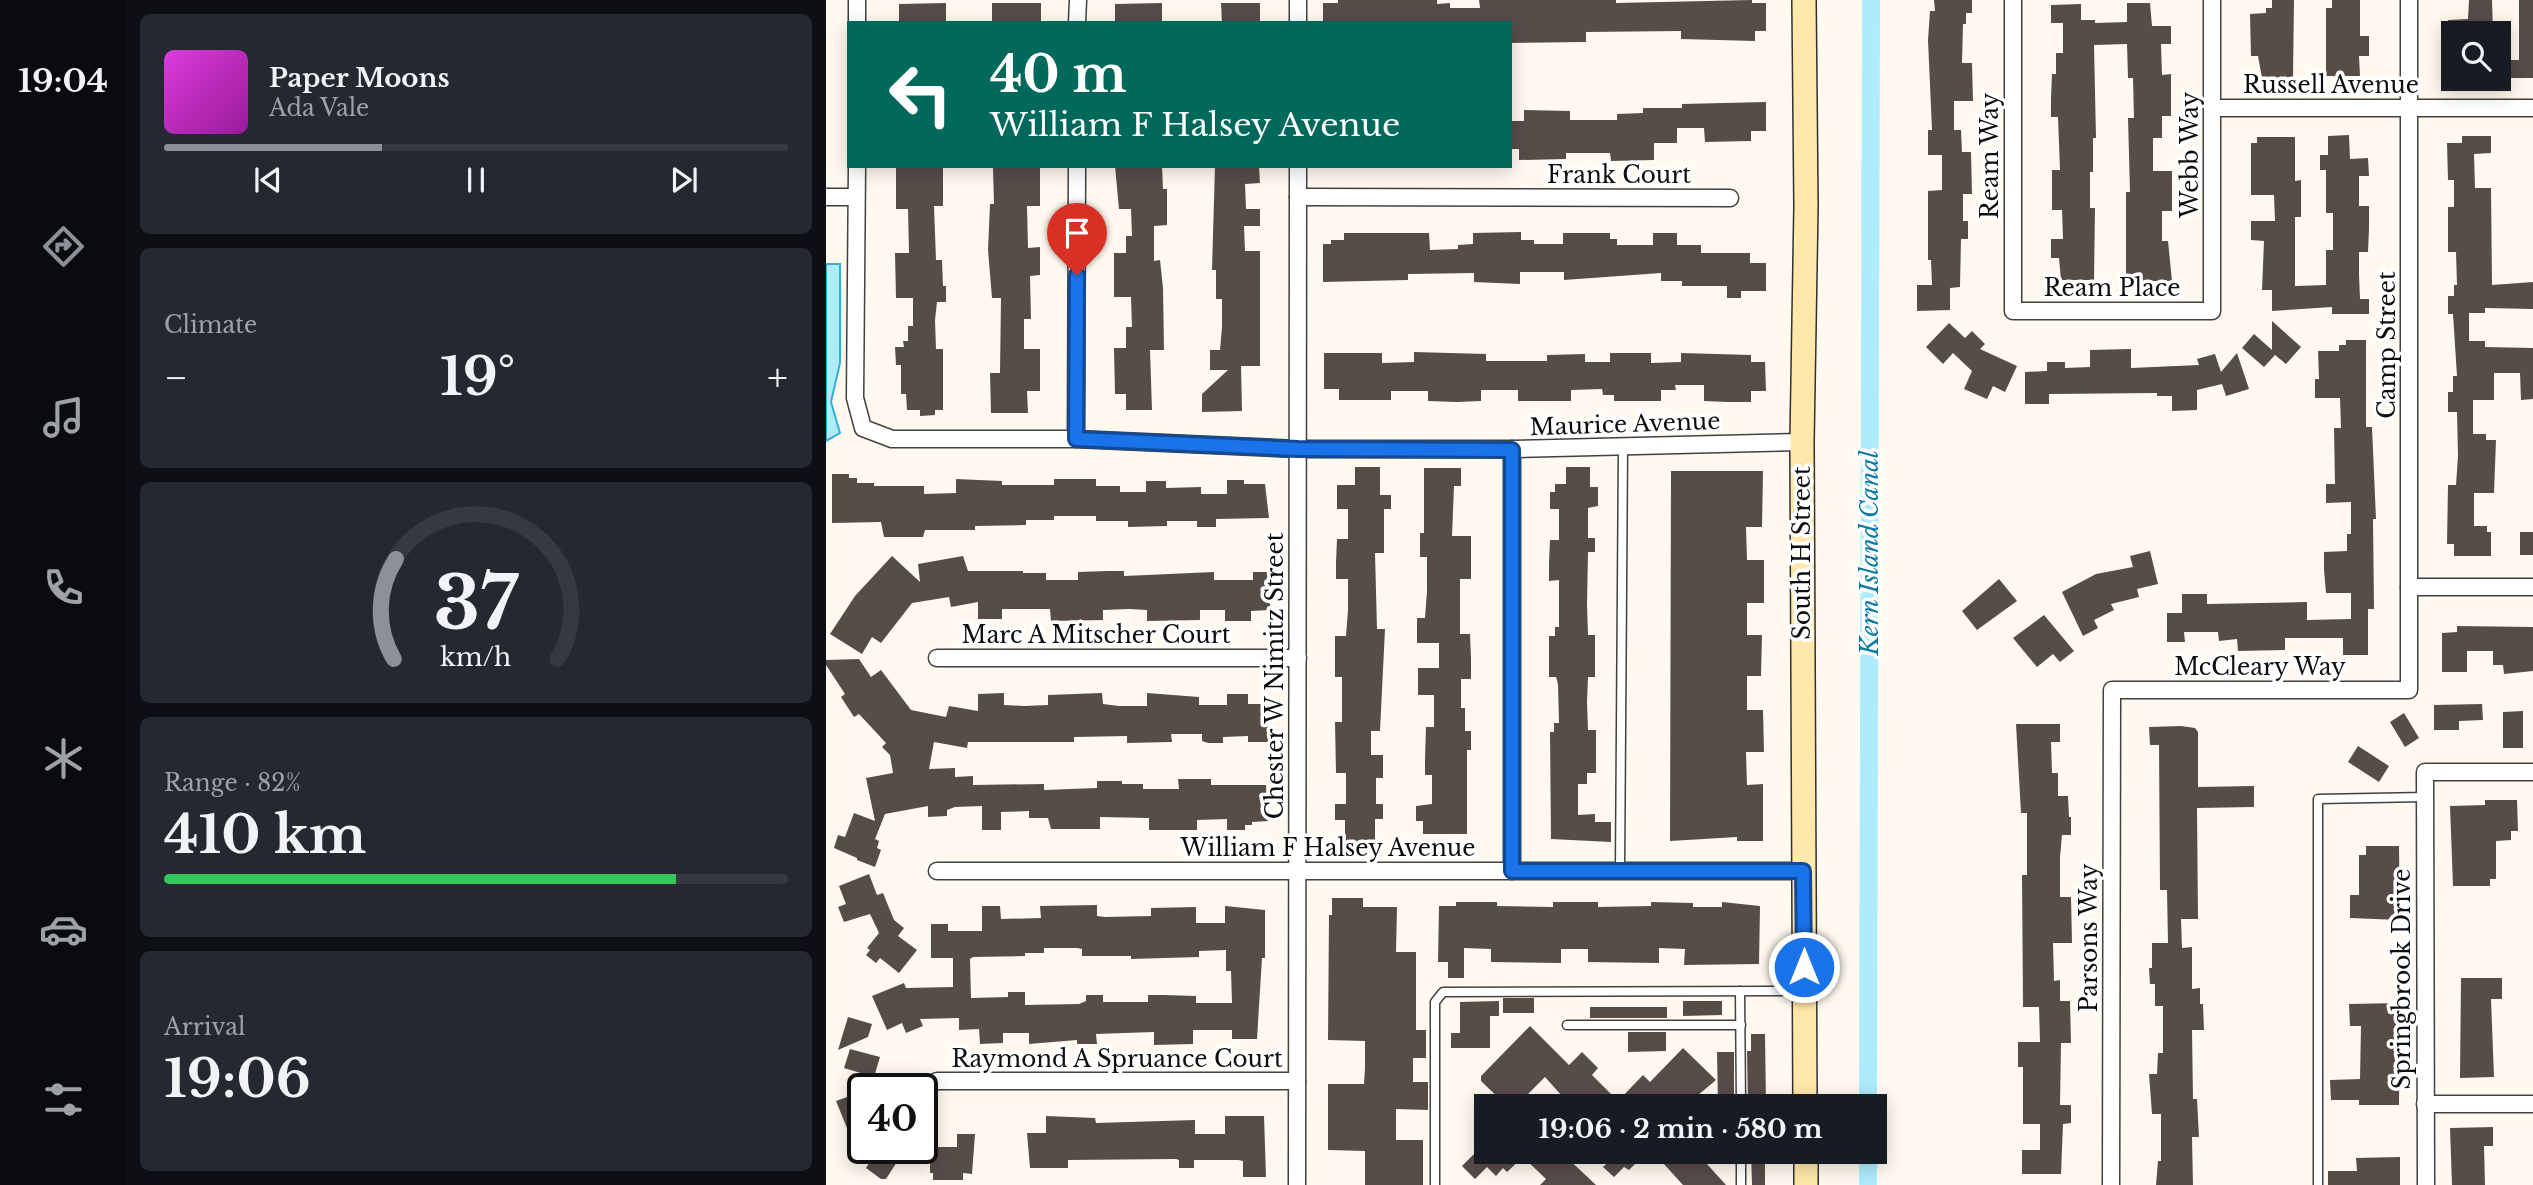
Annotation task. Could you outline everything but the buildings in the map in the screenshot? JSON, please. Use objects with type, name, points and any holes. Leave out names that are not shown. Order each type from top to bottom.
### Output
[{"type":"street","points":[[857,21],[858,0]]},
{"type":"street","points":[[1077,0],[1077,21]]},
{"type":"street","points":[[1298,0],[1298,21]]},
{"type":"street","name":"South H Street","points":[[1804,0],[1806,206],[1802,442],[1805,1094]]},
{"type":"street","name":"Ream Way","points":[[2013,0],[2013,311]]},
{"type":"street","name":"Webb Way","points":[[2212,0],[2212,311]]},
{"type":"street","name":"Camp Street","points":[[2409,0],[2409,690]]},
{"type":"street","name":"Russell Avenue","points":[[2212,108],[2533,108]]},
{"type":"street","points":[[826,197],[856,197],[856,168]]},
{"type":"street","points":[[1076,439],[1077,168]]},
{"type":"street","name":"Chester W Nimitz Street","points":[[1297,1185],[1298,168]]},
{"type":"street","name":"Maurice Avenue","points":[[856,197],[857,415],[863,428],[892,439],[1076,439],[1298,449],[1512,450],[1802,442]]},
{"type":"street","name":"Frank Court","points":[[1298,197],[1730,198]]},
{"type":"street","name":"Ream Place","points":[[2013,311],[2212,311]]},
{"type":"street","points":[[1512,450],[1512,871]]},
{"type":"street","points":[[2409,587],[2533,587]]},
{"type":"street","name":"Marc A Mitscher Court","points":[[937,658],[1298,658]]},
{"type":"street","name":"McCleary Way","points":[[2112,690],[2409,690]]},
{"type":"street","name":"Parsons Way","points":[[2111,1185],[2112,690]]},
{"type":"street","name":"Springbrook Drive","points":[[2426,1185],[2425,772],[2533,772]]},
{"type":"street","name":"William F Halsey Avenue","points":[[937,870],[1803,871]]},
{"type":"street","name":"Raymond A Spruance Court","points":[[938,1081],[1297,1082]]},
{"type":"street","points":[[2425,1104],[2533,1104]]},
{"type":"street","points":[[1806,1164],[1806,1185]]},
{"type":"lane","points":[[1620,871],[1623,446]]},
{"type":"lane","points":[[2318,1185],[2318,799],[2425,797]]},
{"type":"lane","points":[[1740,991],[1741,1094]]},
{"type":"lane","points":[[1434,1185],[1435,1002],[1443,992],[1804,991]]},
{"type":"lane","points":[[1567,1026],[1741,1025]]},
{"type":"lane","points":[[1741,1164],[1741,1185]]},
{"type":"water","points":[[826,264],[840,264],[840,363],[831,402],[840,433],[826,441]]},
{"type":"waterway","name":"Kern Island Canal","points":[[1868,1094],[1871,0]]},
{"type":"waterway","name":"Kern Island Canal","points":[[1868,1164],[1868,1185]]},
{"type":"route","points":[[1077,275],[1076,439],[1298,449],[1512,450],[1512,871],[1803,871],[1804,967]]}]
